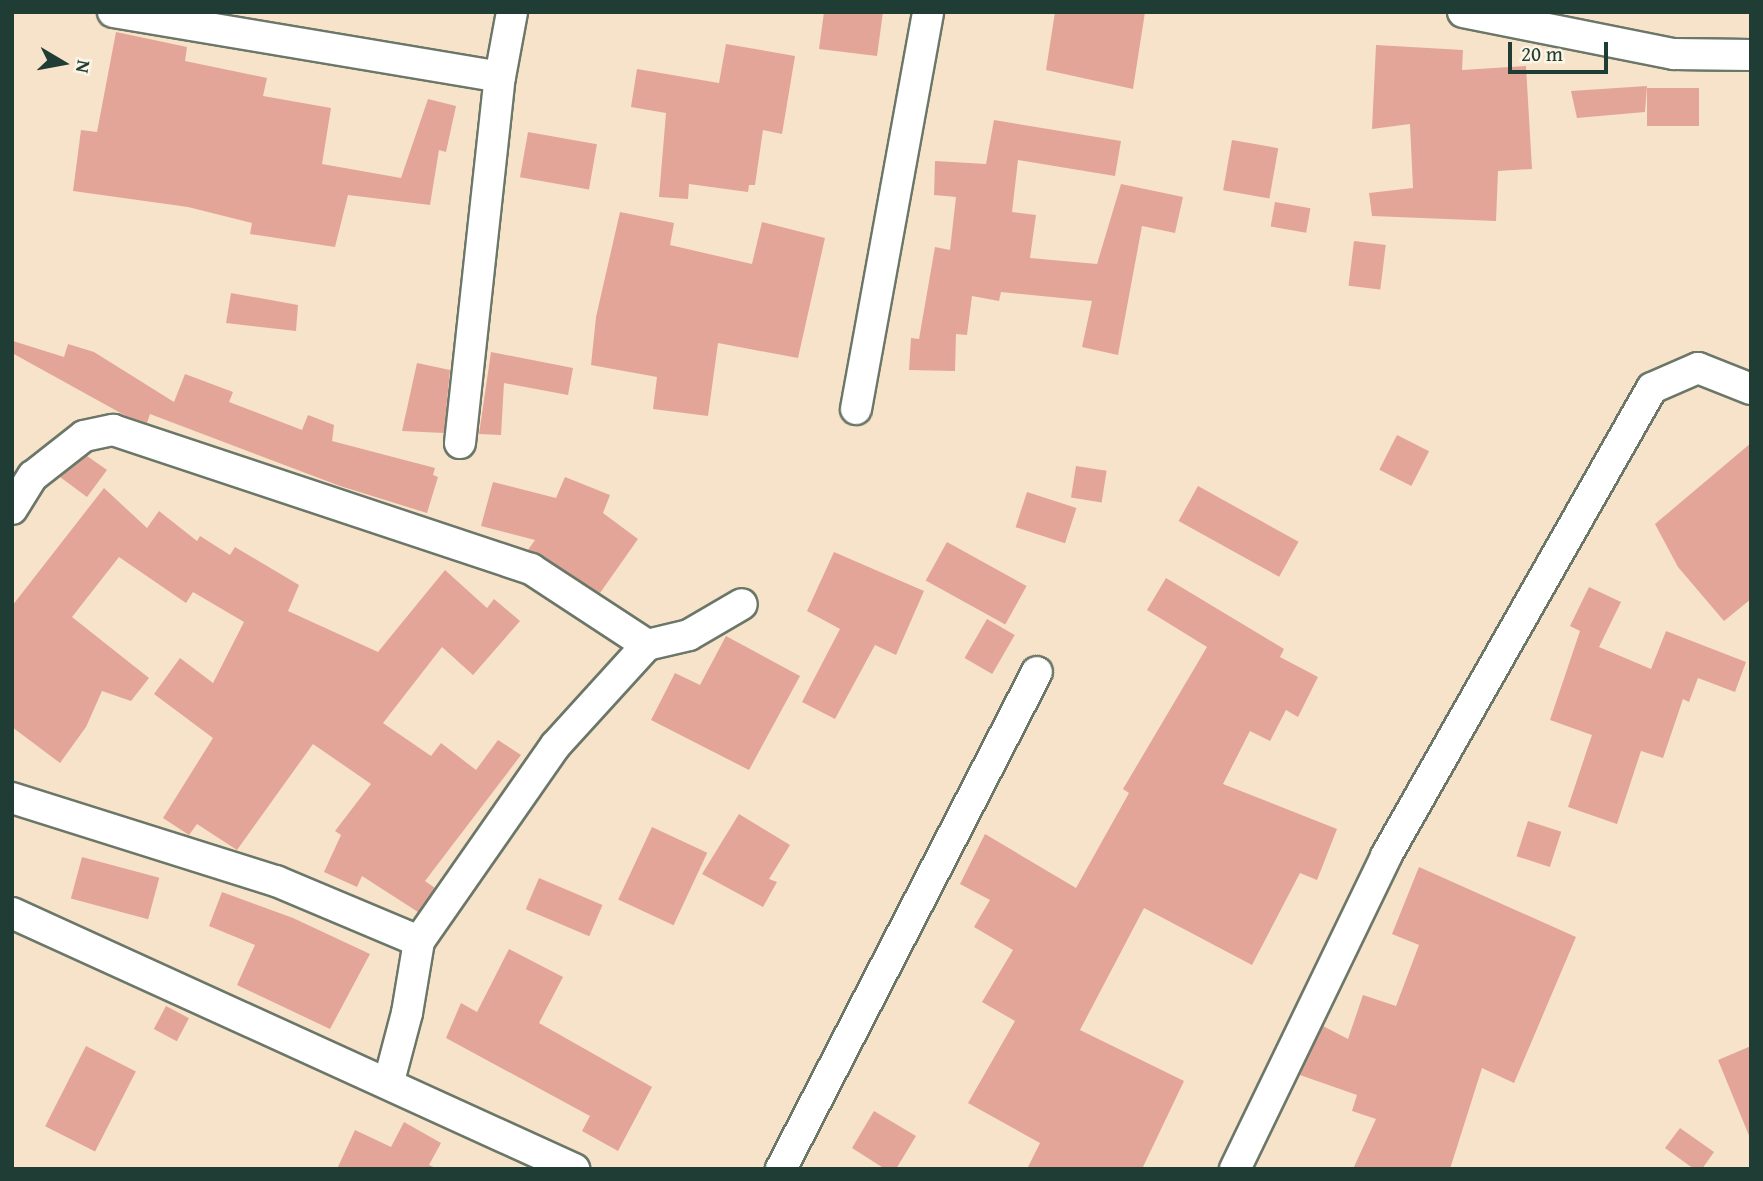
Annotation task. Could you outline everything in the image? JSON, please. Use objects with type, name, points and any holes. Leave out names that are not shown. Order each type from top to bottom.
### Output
[{"type":"street","points":[[113,12],[500,76]]},
{"type":"street","points":[[460,443],[500,76],[512,12]]},
{"type":"street","points":[[856,409],[928,12]]},
{"type":"street","points":[[1462,12],[1674,54],[1751,55]]},
{"type":"street","points":[[1235,1169],[1385,856],[1652,388],[1698,368],[1751,388]]},
{"type":"street","points":[[12,509],[33,476],[53,460],[84,436],[113,430],[531,569],[647,645]]},
{"type":"street","points":[[389,1081],[407,1013],[419,941],[555,746],[647,645],[689,635],[742,604]]},
{"type":"street","points":[[781,1169],[1037,672]]},
{"type":"street","points":[[12,799],[276,881],[419,941]]},
{"type":"street","points":[[12,913],[389,1081],[574,1169]]},
{"type":"building","points":[[824,12],[883,12],[877,56],[819,49]]},
{"type":"building","points":[[1055,12],[1145,12],[1133,89],[1046,70]]},
{"type":"building","points":[[116,32],[187,47],[185,61],[267,78],[263,96],[331,108],[322,164],[401,178],[428,99],[456,106],[446,152],[439,150],[430,205],[348,195],[335,247],[250,234],[252,223],[188,207],[73,191],[81,130],[97,132]]},
{"type":"building","points":[[726,44],[795,56],[782,134],[763,130],[755,185],[749,185],[748,192],[689,184],[688,199],[659,197],[666,113],[631,107],[637,69],[719,83]]},
{"type":"building","points":[[1376,45],[1463,50],[1462,70],[1526,66],[1532,169],[1498,171],[1496,221],[1372,216],[1369,193],[1413,188],[1410,124],[1372,129]]},
{"type":"building","points":[[1647,86],[1645,112],[1577,118],[1571,91]]},
{"type":"building","points":[[1647,88],[1699,88],[1699,126],[1647,126]]},
{"type":"building","points":[[994,120],[1121,141],[1115,176],[1018,160],[1012,212],[1036,215],[1030,258],[1097,264],[1121,184],[1183,197],[1175,233],[1142,226],[1118,355],[1082,347],[1092,301],[1001,292],[999,301],[972,296],[967,335],[956,334],[955,371],[909,370],[911,338],[919,339],[935,247],[950,250],[956,197],[934,195],[935,161],[986,164]]},
{"type":"building","points":[[528,132],[597,144],[589,189],[520,177]]},
{"type":"building","points":[[1232,140],[1278,148],[1269,198],[1223,190]]},
{"type":"building","points":[[1275,202],[1310,208],[1306,233],[1271,227]]},
{"type":"building","points":[[620,212],[674,223],[670,245],[752,264],[762,222],[825,238],[798,358],[718,343],[708,416],[653,409],[657,377],[591,365],[596,317]]},
{"type":"building","points":[[1354,241],[1386,245],[1380,290],[1349,286]]},
{"type":"building","points":[[231,293],[298,305],[296,331],[226,323]]},
{"type":"building","points":[[13,341],[64,357],[68,344],[94,352],[174,402],[185,374],[233,392],[229,402],[302,430],[308,415],[334,425],[332,441],[435,468],[433,475],[438,477],[427,513],[340,486],[150,414],[147,423],[126,416],[12,353]]},
{"type":"building","points":[[491,352],[573,368],[568,395],[504,383],[501,435],[479,434]]},
{"type":"building","points":[[417,363],[450,370],[444,433],[402,431]]},
{"type":"building","points":[[1397,435],[1429,451],[1411,486],[1379,470]]},
{"type":"building","points":[[1751,443],[1751,599],[1724,621],[1678,567],[1655,524]]},
{"type":"building","points":[[87,456],[107,470],[87,497],[60,477]]},
{"type":"building","points":[[1076,466],[1107,471],[1102,502],[1071,498]]},
{"type":"building","points":[[565,477],[610,495],[603,513],[638,539],[600,593],[528,550],[535,540],[481,526],[493,482],[556,498]]},
{"type":"building","points":[[1198,486],[1299,542],[1279,577],[1179,521]]},
{"type":"building","points":[[104,488],[147,528],[159,511],[197,541],[200,536],[230,555],[235,547],[299,585],[288,611],[378,652],[445,570],[487,608],[494,599],[520,621],[473,675],[442,647],[383,723],[431,756],[441,743],[476,770],[498,740],[521,755],[425,881],[435,888],[418,912],[362,876],[357,887],[324,872],[341,835],[335,831],[371,784],[313,744],[237,850],[197,824],[189,835],[163,818],[213,738],[154,694],[180,658],[213,683],[244,622],[193,592],[186,603],[119,557],[72,617],[149,678],[131,701],[102,691],[86,727],[60,763],[12,727],[12,606]]},
{"type":"building","points":[[1027,492],[1076,508],[1065,543],[1016,527]]},
{"type":"building","points":[[947,542],[1027,586],[1005,625],[926,580]]},
{"type":"building","points":[[834,552],[924,591],[896,655],[875,645],[835,719],[802,702],[840,629],[807,611]]},
{"type":"building","points":[[1166,578],[1284,649],[1280,657],[1318,677],[1298,717],[1286,710],[1270,741],[1250,731],[1223,784],[1337,829],[1317,880],[1300,873],[1252,965],[1144,908],[1080,1030],[1184,1081],[1142,1169],[1027,1169],[1040,1143],[968,1103],[1015,1021],[982,1002],[1013,950],[974,927],[990,900],[960,884],[985,834],[1076,888],[1129,793],[1123,789],[1207,647],[1147,610]]},
{"type":"building","points":[[1589,587],[1621,602],[1599,647],[1651,669],[1666,631],[1746,662],[1735,692],[1698,678],[1689,702],[1683,699],[1663,758],[1641,751],[1617,824],[1568,807],[1592,735],[1550,720],[1580,631],[1570,626]]},
{"type":"building","points":[[987,619],[1015,635],[992,674],[964,658]]},
{"type":"building","points":[[726,636],[800,676],[749,770],[651,720],[675,673],[700,685]]},
{"type":"building","points":[[739,814],[790,845],[769,879],[777,882],[763,907],[702,874]]},
{"type":"building","points":[[1528,821],[1561,832],[1550,867],[1517,856]]},
{"type":"building","points":[[652,827],[707,853],[673,925],[618,900]]},
{"type":"building","points":[[82,857],[159,878],[148,919],[71,899]]},
{"type":"building","points":[[1419,867],[1576,937],[1514,1083],[1482,1068],[1450,1169],[1353,1169],[1376,1119],[1352,1111],[1357,1095],[1300,1075],[1323,1026],[1348,1039],[1363,995],[1396,1006],[1419,945],[1392,934]]},
{"type":"building","points":[[539,878],[603,905],[589,936],[526,909]]},
{"type":"building","points":[[222,892],[293,918],[370,954],[330,1029],[237,985],[255,945],[209,926]]},
{"type":"building","points":[[509,949],[563,977],[539,1023],[652,1087],[618,1151],[582,1131],[590,1116],[446,1038],[461,1003],[477,1012]]},
{"type":"building","points":[[166,1006],[189,1018],[177,1041],[154,1029]]},
{"type":"building","points":[[86,1046],[136,1071],[95,1152],[45,1126]]},
{"type":"building","points":[[1751,1046],[1751,1138],[1750,1138],[1718,1060]]},
{"type":"building","points":[[874,1111],[916,1136],[896,1169],[885,1169],[852,1148]]},
{"type":"building","points":[[404,1122],[441,1143],[429,1165],[438,1169],[337,1169],[355,1130],[391,1147]]},
{"type":"building","points":[[1680,1128],[1714,1152],[1702,1169],[1694,1169],[1665,1148]]}]
